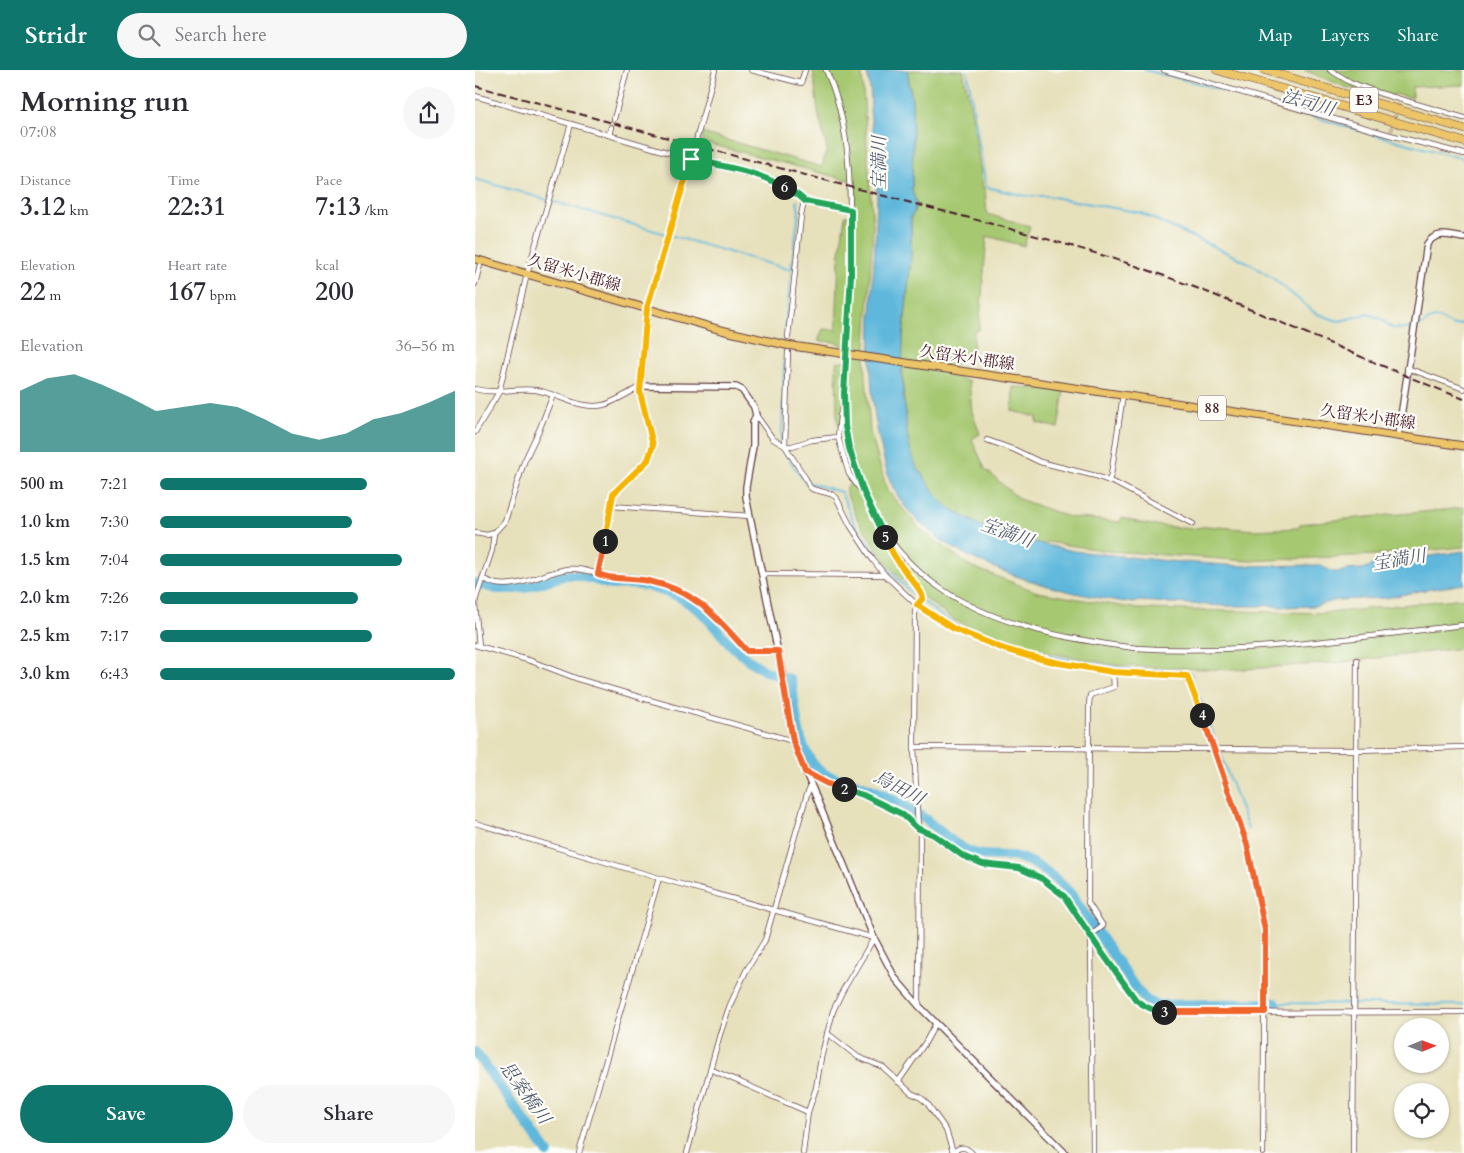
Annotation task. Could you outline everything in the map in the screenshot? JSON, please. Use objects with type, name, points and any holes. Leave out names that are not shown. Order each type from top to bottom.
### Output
[{"type":"highway","name":"E3","points":[[1217,70],[1464,142]]},
{"type":"highway","name":"E3","points":[[1264,70],[1464,129]]},
{"type":"main road","name":"久留米小郡線","points":[[478,260],[721,330],[786,345],[1464,446]]},
{"type":"street","points":[[614,119],[627,70]]},
{"type":"street","points":[[696,141],[715,70]]},
{"type":"street","points":[[751,70],[801,83],[805,70]]},
{"type":"street","points":[[826,70],[837,97],[846,133],[850,184],[851,275],[844,402],[845,426],[849,448],[864,493],[888,544],[922,593],[923,598],[915,611],[914,747],[916,808],[919,829],[919,1006]]},
{"type":"street","points":[[1164,70],[1464,154]]},
{"type":"street","points":[[1330,70],[1350,82],[1400,102],[1464,118]]},
{"type":"street","points":[[475,96],[752,174],[776,182],[805,201],[851,210]]},
{"type":"street","points":[[475,432],[499,392],[527,274],[571,124]]},
{"type":"street","points":[[609,135],[611,127]]},
{"type":"street","points":[[598,574],[613,494],[648,460],[653,445],[640,392],[647,308],[692,156]]},
{"type":"street","points":[[788,337],[801,216],[805,201]]},
{"type":"street","points":[[1398,436],[1427,244],[1433,236],[1437,235],[1464,238]]},
{"type":"street","points":[[475,284],[478,260]]},
{"type":"street","points":[[788,352],[785,446],[809,486],[836,497],[862,545],[885,575],[917,605],[954,629],[1004,649],[1059,663],[1113,672],[1187,676],[1215,749],[1247,844],[1264,920],[1263,1153]]},
{"type":"street","points":[[1407,368],[1464,389]]},
{"type":"street","points":[[475,389],[499,392],[527,389],[538,390],[581,404],[597,406],[605,405],[641,386],[736,387],[742,390],[754,407],[756,415],[773,439],[785,446],[838,437]]},
{"type":"street","points":[[475,533],[487,535],[494,533],[505,521],[524,462],[541,428],[553,395]]},
{"type":"street","points":[[1109,480],[1123,395]]},
{"type":"street","points":[[844,402],[840,416],[838,437],[849,474],[864,493]]},
{"type":"street","points":[[756,415],[753,423],[752,457],[746,497],[778,651],[793,741],[874,938],[891,972],[919,1006],[1063,1152]]},
{"type":"street","points":[[987,440],[1040,462],[1109,480],[1160,505],[1193,524]]},
{"type":"street","points":[[612,506],[750,516]]},
{"type":"street","points":[[883,530],[899,552],[919,572],[942,590],[968,605],[995,618],[1017,625],[1094,642],[1135,648],[1211,649],[1330,641],[1464,626]]},
{"type":"street","points":[[494,533],[492,550],[475,604],[477,646],[531,661],[625,694],[793,741]]},
{"type":"street","points":[[481,580],[496,584],[523,583],[556,571],[581,569],[615,578],[648,581],[673,588],[693,597],[713,614],[747,651],[778,651]]},
{"type":"street","points":[[763,574],[885,575]]},
{"type":"street","points":[[1353,1153],[1357,660]]},
{"type":"street","points":[[1092,934],[1103,926],[1088,903],[1090,695],[1114,687],[1113,672]]},
{"type":"street","points":[[914,747],[1356,750],[1464,747]]},
{"type":"street","points":[[805,772],[828,784],[863,795],[902,814],[919,829],[930,833],[969,859],[983,864],[1019,868],[1041,878],[1064,896],[1092,934],[1098,947],[1130,993],[1144,1007],[1154,1011],[1165,1013],[1265,1010],[1464,1012]]},
{"type":"street","points":[[687,1153],[730,1004],[746,970],[765,940],[811,785]]},
{"type":"street","points":[[475,823],[659,878],[874,938]]},
{"type":"street","points":[[579,1153],[659,878]]},
{"type":"street","points":[[1092,934],[1093,1153]]},
{"type":"street","points":[[803,1153],[808,1112],[816,1088],[821,1058],[833,1011],[843,990],[874,938]]},
{"type":"street","points":[[898,1082],[925,1043],[936,1023]]},
{"type":"street","points":[[827,1033],[858,1057],[883,1068],[911,1094],[920,1097],[933,1110],[946,1130],[952,1152],[963,1147],[972,1153]]},
{"type":"street","points":[[711,1069],[808,1112]]},
{"type":"green space","points":[[813,70],[860,70],[862,76],[873,226],[865,363],[870,431],[887,490],[920,529],[970,566],[1037,592],[1138,609],[1329,613],[1464,598],[1464,648],[1334,663],[1232,670],[1120,666],[1034,650],[990,636],[954,620],[909,587],[884,560],[858,520],[845,490],[853,479],[842,431],[837,421],[836,362],[849,360],[850,350],[835,342],[818,341],[823,329],[836,330],[839,260],[845,216],[853,214],[852,181],[702,142],[702,133],[822,167],[827,149],[818,112]]},
{"type":"green space","points":[[907,70],[963,70],[973,119],[983,188],[985,189],[987,214],[1030,226],[1024,246],[987,236],[979,330],[974,331],[972,358],[954,364],[953,376],[969,382],[972,412],[980,434],[972,439],[985,469],[1019,499],[1069,517],[1120,522],[1122,518],[1145,524],[1191,529],[1207,526],[1253,530],[1298,528],[1301,524],[1315,522],[1464,508],[1464,547],[1375,555],[1249,561],[1109,551],[1047,542],[1046,545],[1028,541],[981,526],[948,507],[922,477],[916,466],[909,445],[906,427],[902,352],[911,256],[911,217],[916,203],[912,190],[912,100]]},
{"type":"green space","points":[[1304,70],[1464,70],[1464,85],[1412,87],[1412,98],[1395,94],[1389,98],[1348,88]]},
{"type":"green space","points":[[1013,387],[1064,391],[1058,428],[1037,423],[1037,417],[1012,411]]},
{"type":"water","name":"宝満川","points":[[866,70],[907,70],[912,100],[912,190],[916,203],[911,217],[911,256],[903,336],[902,376],[906,427],[909,445],[916,466],[937,496],[948,507],[981,526],[1028,541],[1074,551],[1168,561],[1241,566],[1322,565],[1333,572],[1338,572],[1362,569],[1378,563],[1464,551],[1464,584],[1386,598],[1337,600],[1315,606],[1277,607],[1266,604],[1260,606],[1224,606],[1139,601],[1134,603],[1059,589],[1023,579],[960,552],[921,524],[910,513],[891,482],[875,417],[870,355],[877,187],[870,111],[871,100]]},
{"type":"waterway","points":[[967,70],[986,187],[1026,196],[1047,196],[1141,213],[1249,263],[1274,279],[1315,313],[1340,321],[1368,314],[1381,319],[1392,328],[1410,329]]},
{"type":"waterway","name":"法司川","points":[[1145,70],[1205,85],[1464,159]]},
{"type":"waterway","points":[[775,178],[794,184],[801,192]]},
{"type":"waterway","points":[[475,179],[791,270],[785,328]]},
{"type":"waterway","points":[[791,270],[799,212],[797,201]]},
{"type":"waterway","points":[[1420,326],[1434,318],[1454,326],[1464,324]]},
{"type":"waterway","points":[[785,355],[781,448],[805,482]]},
{"type":"waterway","points":[[810,483],[841,492],[854,523],[882,562],[908,590],[943,617],[960,627],[1005,645],[1039,654],[1128,670],[1190,672],[1217,745]]},
{"type":"waterway","name":"烏田川","points":[[475,583],[496,589],[514,589],[524,588],[566,575],[575,575],[611,585],[631,584],[647,586],[677,596],[700,611],[732,646],[747,659],[765,671],[790,679],[800,736],[803,746],[817,769],[835,778],[885,795],[917,813],[966,850],[983,855],[1020,858],[1044,870],[1071,894],[1136,989],[1146,1000],[1157,1005],[1276,1003]]},
{"type":"waterway","points":[[1220,752],[1248,829]]},
{"type":"waterway","points":[[1276,1003],[1464,1005]]},
{"type":"waterway","name":"思案橋川","points":[[475,1052],[548,1153]]},
{"type":"tunnel","points":[[1391,131],[1399,104]]},
{"type":"tunnel","points":[[693,154],[696,141]]},
{"type":"railway","points":[[475,86],[1096,253],[1215,295],[1464,399]]},
{"type":"route","points":[[691,159],[776,182],[805,201],[851,210],[851,275],[844,394],[845,426],[849,448],[869,505],[883,530],[888,544],[922,593],[923,598],[917,605],[954,629],[981,641],[1028,656],[1113,672],[1187,676],[1215,749],[1247,844],[1265,930],[1265,1012],[1165,1013],[1144,1007],[1130,993],[1073,907],[1059,891],[1041,878],[1031,872],[1013,866],[983,864],[969,859],[930,833],[917,828],[902,814],[863,795],[818,780],[805,772],[793,741],[778,651],[747,651],[713,614],[693,597],[673,588],[640,579],[615,578],[598,574],[613,494],[645,464],[653,445],[640,392],[647,308],[691,159]]}]
